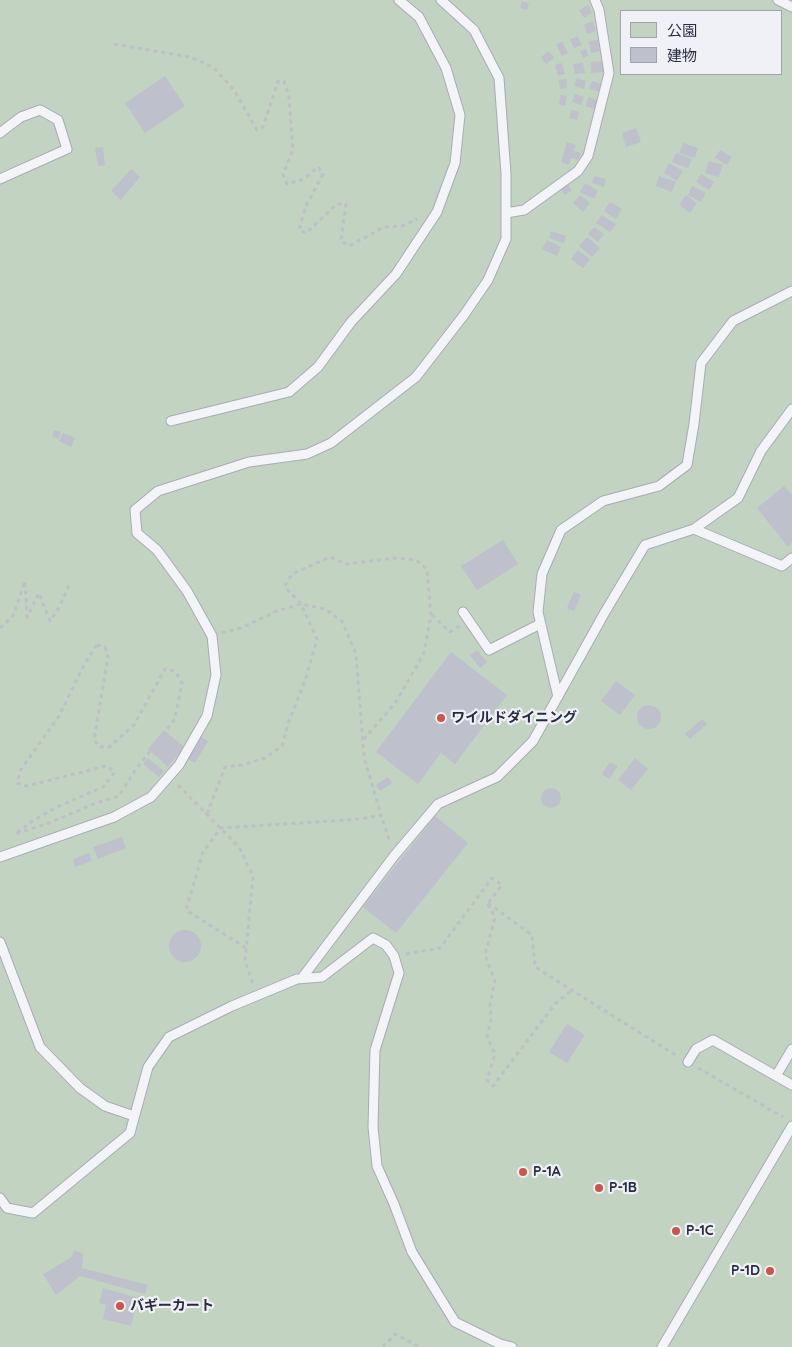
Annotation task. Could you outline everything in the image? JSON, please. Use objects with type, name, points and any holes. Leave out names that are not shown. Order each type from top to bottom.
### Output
[{"type":"lane","points":[[171,421],[289,392],[318,367],[351,322],[396,274],[437,212],[454,163],[460,115],[446,68],[419,17],[399,0]]},
{"type":"lane","points":[[0,857],[114,817],[151,796],[179,765],[207,716],[216,675],[212,636],[187,590],[157,550],[137,533],[135,510],[158,491],[249,462],[307,454],[331,443],[416,377],[464,316],[488,280],[506,239],[506,174],[500,78],[474,30],[441,0]]},
{"type":"lane","points":[[506,212],[524,210],[578,171],[588,156],[609,73],[599,10],[595,0]]},
{"type":"lane","points":[[778,0],[792,6]]},
{"type":"lane","points":[[0,133],[20,117],[40,110],[58,120],[66,149],[0,179]]},
{"type":"lane","points":[[558,697],[538,612],[542,574],[561,530],[603,501],[659,486],[687,465],[701,363],[733,321],[792,291]]},
{"type":"lane","points":[[302,978],[394,856],[438,804],[497,777],[534,741],[605,612],[646,545],[694,529],[738,498],[761,451],[792,409]]},
{"type":"lane","points":[[694,529],[782,566],[792,558]]},
{"type":"lane","points":[[463,612],[489,650],[540,624]]},
{"type":"lane","points":[[0,1198],[7,1208],[33,1212],[130,1133],[148,1067],[169,1038],[232,1006],[302,978],[322,977],[373,938],[386,944],[394,956],[399,973],[375,1050],[373,1127],[377,1166],[412,1252],[455,1322],[500,1344],[512,1347]]},
{"type":"lane","points":[[0,942],[40,1047],[80,1088],[105,1106],[134,1116]]},
{"type":"lane","points":[[688,1062],[696,1049],[714,1040],[792,1085]]},
{"type":"lane","points":[[776,1076],[792,1049]]},
{"type":"lane","points":[[662,1347],[792,1126]]},
{"type":"path","points":[[114,44],[190,57],[213,67],[234,90],[257,130],[264,127],[278,81],[284,81],[289,97],[293,150],[283,174],[287,184],[304,178],[318,167],[323,174],[305,208],[298,230],[306,233],[337,204],[346,204],[341,241],[349,246],[384,227],[402,226],[437,212]]},
{"type":"path","points":[[206,814],[225,767],[242,765],[265,758],[282,746],[288,721],[306,681],[317,640],[301,604],[285,587],[287,581],[294,573],[330,557],[346,564],[395,558],[416,560],[427,569],[431,615],[424,653],[396,702],[363,740]]},
{"type":"path","points":[[0,628],[13,616],[24,581],[27,617],[39,593],[50,621],[69,586]]},
{"type":"path","points":[[212,636],[241,628],[277,611],[301,604],[325,609],[342,621],[356,654],[364,757],[394,856]]},
{"type":"path","points":[[431,615],[450,632],[469,621]]},
{"type":"path","points":[[98,645],[105,647],[108,657],[94,739],[99,747],[109,747],[134,724],[165,670],[174,671],[182,683],[175,719],[134,772],[119,796],[16,834],[57,806],[103,787],[115,772],[106,766],[27,786],[16,782],[20,771],[59,716],[85,663],[98,645]]},
{"type":"path","points":[[169,776],[239,847],[252,876],[245,961],[257,996]]},
{"type":"path","points":[[246,948],[186,910],[203,852],[221,828],[361,819],[382,815]]},
{"type":"path","points":[[394,956],[440,948],[492,878],[502,885],[488,903]]},
{"type":"path","points":[[488,903],[532,934],[535,967],[573,989],[555,1004],[493,1086],[487,1080],[495,1054],[487,1037],[491,1020],[490,1004],[495,981],[485,955],[495,917],[488,903]]},
{"type":"path","points":[[383,1347],[395,1334],[420,1347]]},
{"type":"green space","points":[[0,0],[792,0],[792,1347],[0,1347]]},
{"type":"building","points":[[522,1],[529,4],[527,10],[520,8]]},
{"type":"building","points":[[588,5],[592,13],[584,18],[579,10]]},
{"type":"building","points":[[593,21],[596,31],[587,34],[584,25]]},
{"type":"building","points":[[577,36],[582,45],[574,48],[570,40]]},
{"type":"building","points":[[598,40],[600,51],[591,53],[589,41]]},
{"type":"building","points":[[562,41],[568,53],[562,56],[556,45]]},
{"type":"building","points":[[586,49],[588,56],[583,58],[580,51]]},
{"type":"building","points":[[549,51],[554,58],[546,64],[541,57]]},
{"type":"building","points":[[603,61],[603,72],[591,73],[591,62]]},
{"type":"building","points":[[562,63],[565,74],[558,76],[555,65]]},
{"type":"building","points":[[583,63],[585,73],[575,74],[573,64]]},
{"type":"building","points":[[165,76],[185,106],[145,133],[125,103]]},
{"type":"building","points":[[577,78],[586,81],[584,89],[574,86]]},
{"type":"building","points":[[567,79],[567,88],[560,89],[559,80]]},
{"type":"building","points":[[592,81],[601,84],[598,92],[589,88]]},
{"type":"building","points":[[575,94],[584,97],[581,105],[572,102]]},
{"type":"building","points":[[561,95],[567,96],[565,106],[559,104]]},
{"type":"building","points":[[589,97],[597,100],[594,109],[585,106]]},
{"type":"building","points":[[572,110],[579,112],[577,120],[569,118]]},
{"type":"building","points":[[636,128],[641,142],[626,147],[622,133]]},
{"type":"building","points":[[567,142],[576,145],[574,151],[581,153],[578,160],[571,158],[569,165],[561,162]]},
{"type":"building","points":[[683,143],[698,148],[695,158],[679,153]]},
{"type":"building","points":[[103,147],[105,165],[98,166],[95,148]]},
{"type":"building","points":[[720,150],[732,157],[727,165],[715,158]]},
{"type":"building","points":[[676,153],[692,159],[688,168],[672,162]]},
{"type":"building","points":[[709,161],[723,165],[719,177],[705,173]]},
{"type":"building","points":[[669,163],[683,171],[677,181],[664,173]]},
{"type":"building","points":[[131,169],[140,177],[121,200],[111,191]]},
{"type":"building","points":[[701,174],[714,182],[709,190],[696,182]]},
{"type":"building","points":[[594,176],[606,179],[604,187],[592,183]]},
{"type":"building","points":[[659,176],[676,182],[672,192],[656,186]]},
{"type":"building","points":[[566,182],[572,190],[565,195],[559,187]]},
{"type":"building","points":[[585,183],[598,191],[594,199],[580,192]]},
{"type":"building","points":[[692,186],[706,193],[701,202],[688,195]]},
{"type":"building","points":[[580,195],[590,203],[583,212],[573,203]]},
{"type":"building","points":[[686,195],[697,203],[690,213],[679,205]]},
{"type":"building","points":[[610,202],[622,209],[616,219],[604,211]]},
{"type":"building","points":[[602,215],[616,224],[610,232],[596,223]]},
{"type":"building","points":[[594,227],[604,234],[598,242],[588,234]]},
{"type":"building","points":[[551,231],[566,236],[564,243],[549,238]]},
{"type":"building","points":[[587,237],[600,248],[592,257],[579,246]]},
{"type":"building","points":[[547,240],[561,247],[557,256],[542,249]]},
{"type":"building","points":[[578,250],[590,259],[583,268],[571,259]]},
{"type":"building","points":[[54,430],[61,432],[58,439],[52,436]]},
{"type":"building","points":[[63,433],[75,438],[71,447],[59,441]]},
{"type":"building","points":[[784,486],[792,495],[792,543],[788,547],[757,508]]},
{"type":"building","points":[[503,540],[518,564],[477,590],[461,566]]},
{"type":"building","points":[[574,592],[581,595],[574,611],[567,608]]},
{"type":"building","points":[[477,650],[487,662],[480,668],[470,655]]},
{"type":"building","points":[[451,652],[507,695],[455,764],[441,753],[418,784],[376,752]]},
{"type":"building","points":[[616,681],[635,695],[620,715],[601,701]]},
{"type":"building","points":[[644,705],[654,705],[661,712],[661,722],[654,729],[644,729],[637,722],[637,712]]},
{"type":"building","points":[[702,719],[707,724],[690,739],[685,734]]},
{"type":"building","points":[[164,730],[184,747],[168,767],[148,749]]},
{"type":"building","points":[[199,736],[208,741],[195,763],[186,758]]},
{"type":"building","points":[[148,758],[164,771],[159,777],[143,764]]},
{"type":"building","points":[[635,758],[648,769],[631,790],[618,780]]},
{"type":"building","points":[[610,762],[618,766],[609,779],[602,774]]},
{"type":"building","points":[[388,777],[392,783],[380,791],[376,785]]},
{"type":"building","points":[[547,788],[555,788],[561,794],[561,802],[555,808],[547,808],[541,802],[541,794]]},
{"type":"building","points":[[435,816],[468,843],[396,933],[363,907]]},
{"type":"building","points":[[122,837],[126,848],[98,859],[93,847]]},
{"type":"building","points":[[89,853],[92,861],[75,867],[73,859]]},
{"type":"building","points":[[185,930],[191,931],[196,935],[200,940],[200,952],[196,957],[191,961],[185,962],[179,961],[174,957],[170,952],[169,946],[170,940],[174,935],[179,931]]},
{"type":"building","points":[[567,1024],[585,1035],[567,1063],[549,1052]]},
{"type":"building","points":[[74,1250],[83,1254],[82,1268],[148,1285],[145,1294],[80,1276],[56,1295],[43,1274],[72,1257]]},
{"type":"building","points":[[103,1288],[138,1298],[131,1326],[103,1319],[106,1305],[99,1303]]},
{"type":"place","name":"ワイルドダイニング","points":[[441,718]]},
{"type":"place","name":"P-1A","points":[[523,1172]]},
{"type":"place","name":"P-1B","points":[[599,1188]]},
{"type":"place","name":"P-1C","points":[[676,1231]]},
{"type":"place","name":"P-1D","points":[[770,1271]]},
{"type":"place","name":"バギーカート","points":[[120,1306]]}]
